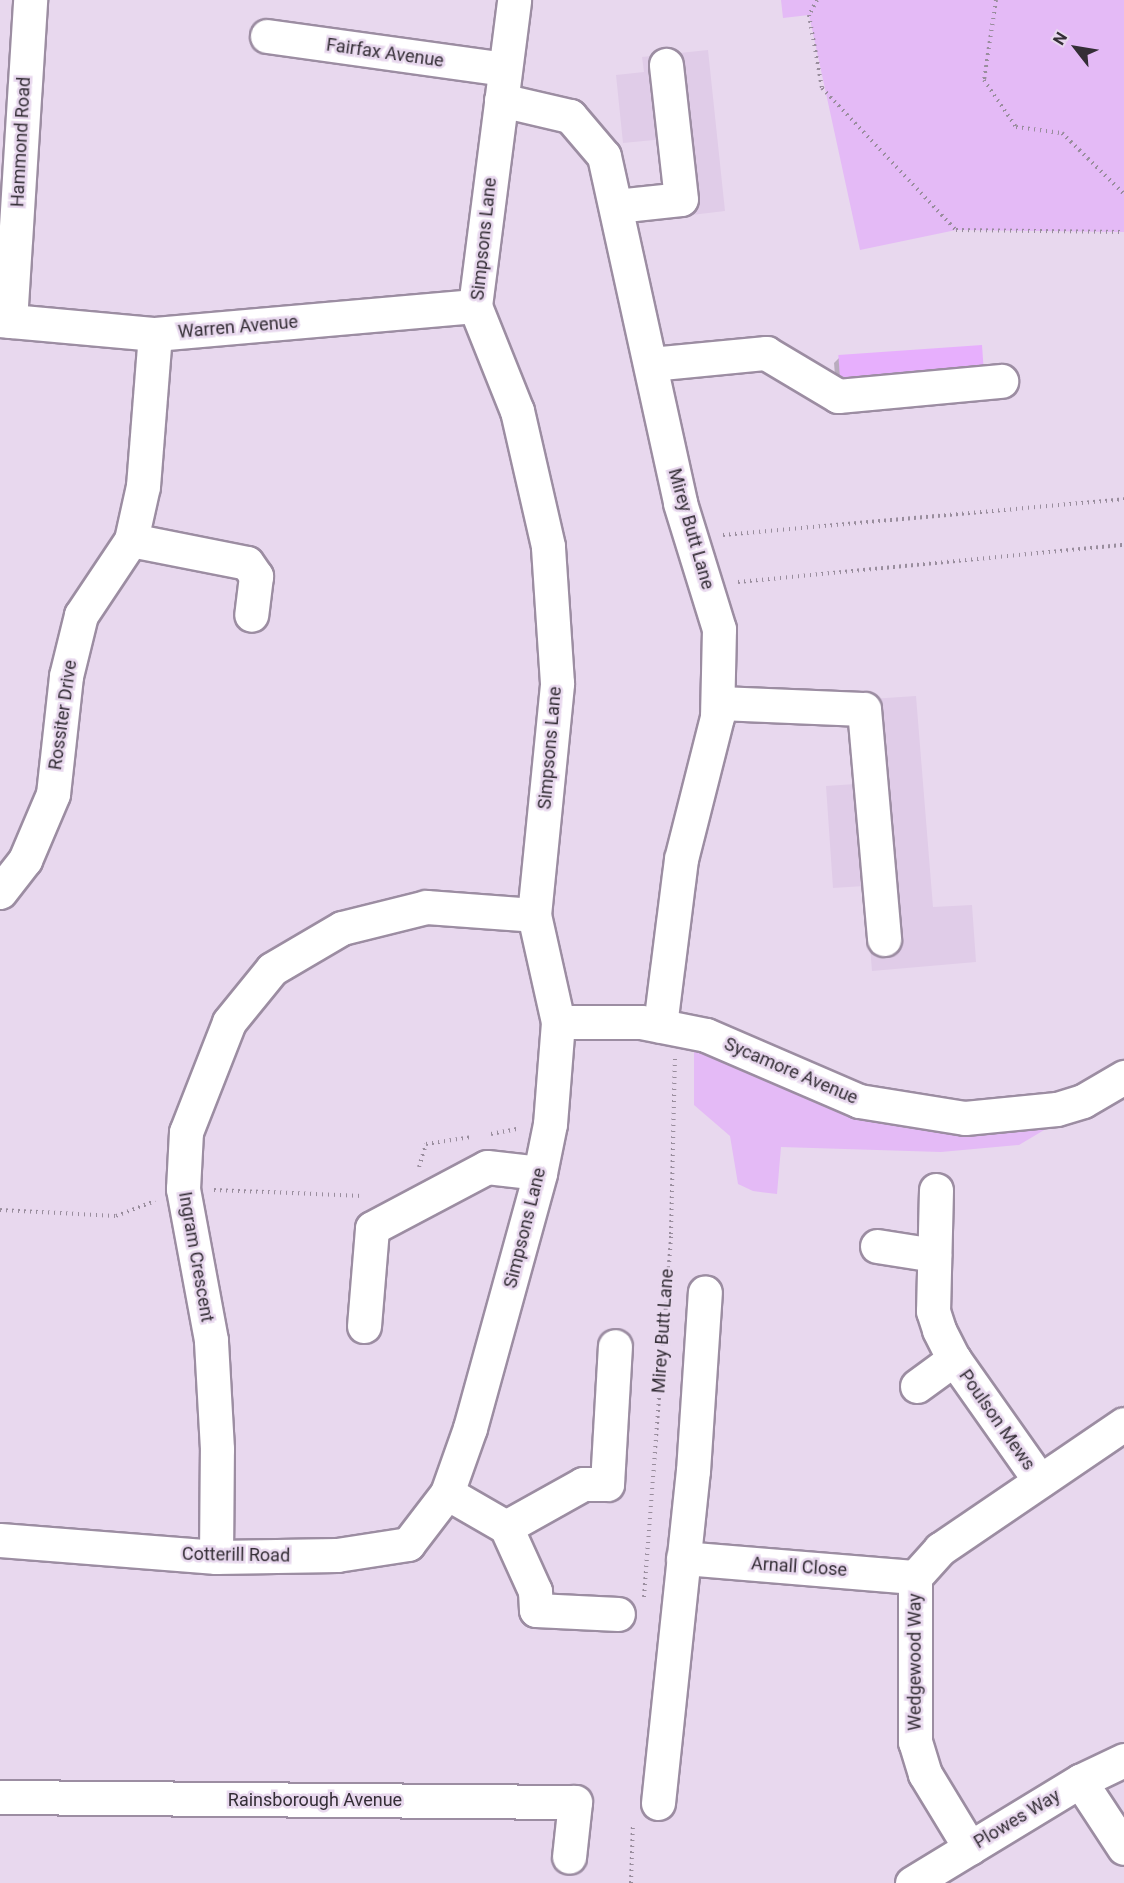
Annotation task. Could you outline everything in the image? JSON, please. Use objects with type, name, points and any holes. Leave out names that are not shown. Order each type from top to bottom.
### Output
[{"type":"street","name":"Simpsons Lane","points":[[447,1493],[494,1352],[540,1173],[550,1124],[558,1022],[534,915],[557,683],[548,546],[517,411],[475,306],[514,0]]},
{"type":"street","name":"Hammond Road","points":[[5,321],[19,7]]},
{"type":"street","name":"Fairfax Avenue","points":[[267,36],[502,85]]},
{"type":"street","points":[[616,206],[681,200],[666,65]]},
{"type":"street","name":"Mirey Butt Lane","points":[[502,85],[570,116],[604,156],[680,503],[719,629],[718,703],[681,859],[668,1027]]},
{"type":"street","name":"Warren Avenue","points":[[5,321],[156,334],[475,306]]},
{"type":"street","name":"Rossiter Drive","points":[[0,892],[25,860],[53,794],[66,676],[81,615],[131,540],[143,486],[156,334]]},
{"type":"street","points":[[651,364],[766,353],[838,396],[1002,381]]},
{"type":"street","points":[[131,540],[247,563],[256,576],[251,615]]},
{"type":"street","points":[[718,703],[864,709],[884,939]]},
{"type":"street","name":"Ingram Crescent","points":[[216,1557],[217,1449],[211,1340],[183,1189],[186,1132],[200,1088],[229,1022],[272,969],[342,928],[426,907],[534,915]]},
{"type":"street","name":"Sycamore Avenue","points":[[558,1022],[599,1020],[668,1027],[706,1035],[859,1101],[965,1118],[1058,1109],[1083,1101],[1124,1077]]},
{"type":"street","points":[[364,1326],[372,1228],[487,1167],[540,1173]]},
{"type":"street","name":"Poulson Mews","points":[[936,1190],[933,1311],[954,1359],[1040,1481]]},
{"type":"street","points":[[877,1246],[934,1267]]},
{"type":"street","points":[[658,1803],[674,1631],[693,1471],[705,1292]]},
{"type":"street","points":[[506,1527],[583,1485],[607,1484],[615,1346]]},
{"type":"street","name":"Poulson Mews","points":[[917,1386],[954,1359]]},
{"type":"street","name":"Wedgewood Way","points":[[970,1848],[925,1774],[915,1742],[915,1577],[940,1550],[1124,1424]]},
{"type":"street","points":[[447,1493],[506,1527],[535,1591],[536,1610],[631,1607]]},
{"type":"street","name":"Cotterill Road","points":[[0,1540],[216,1557],[337,1555],[408,1544],[447,1493]]},
{"type":"street","name":"Arnall Close","points":[[683,1558],[915,1577]]},
{"type":"street","name":"Plowes Way","points":[[912,1883],[1080,1781],[1124,1760]]},
{"type":"street","points":[[1080,1781],[1124,1848]]},
{"type":"street","name":"Rainsborough Avenue","points":[[0,1797],[575,1802],[569,1857]]},
{"type":"path","points":[[818,0],[808,15],[822,88],[956,230],[1124,232]]},
{"type":"path","points":[[996,0],[984,80],[1016,128],[1062,133],[1124,194]]},
{"type":"path","points":[[692,538],[1124,499]]},
{"type":"path","points":[[707,585],[1124,545]]},
{"type":"path","name":"Mirey Butt Lane","points":[[631,1607],[671,1234],[668,1027]]},
{"type":"path","points":[[417,1176],[426,1144],[550,1124]]},
{"type":"path","points":[[0,1209],[116,1216],[183,1189],[365,1196]]},
{"type":"shaded area","points":[[781,0],[1124,0],[1124,232],[956,230],[860,250],[809,15],[783,18]]},
{"type":"shaded area","points":[[708,50],[725,211],[683,216],[675,138],[623,143],[616,75],[644,72],[642,57]]},
{"type":"shaded area","points":[[916,696],[933,907],[972,905],[976,962],[872,971],[865,886],[833,888],[826,786],[870,783],[871,699]]},
{"type":"shaded area","points":[[694,1048],[822,1095],[1066,1117],[1019,1145],[941,1152],[781,1147],[777,1194],[753,1191],[738,1184],[730,1136],[694,1105]]},
{"type":"building","points":[[982,345],[984,373],[840,383],[838,355]]}]
